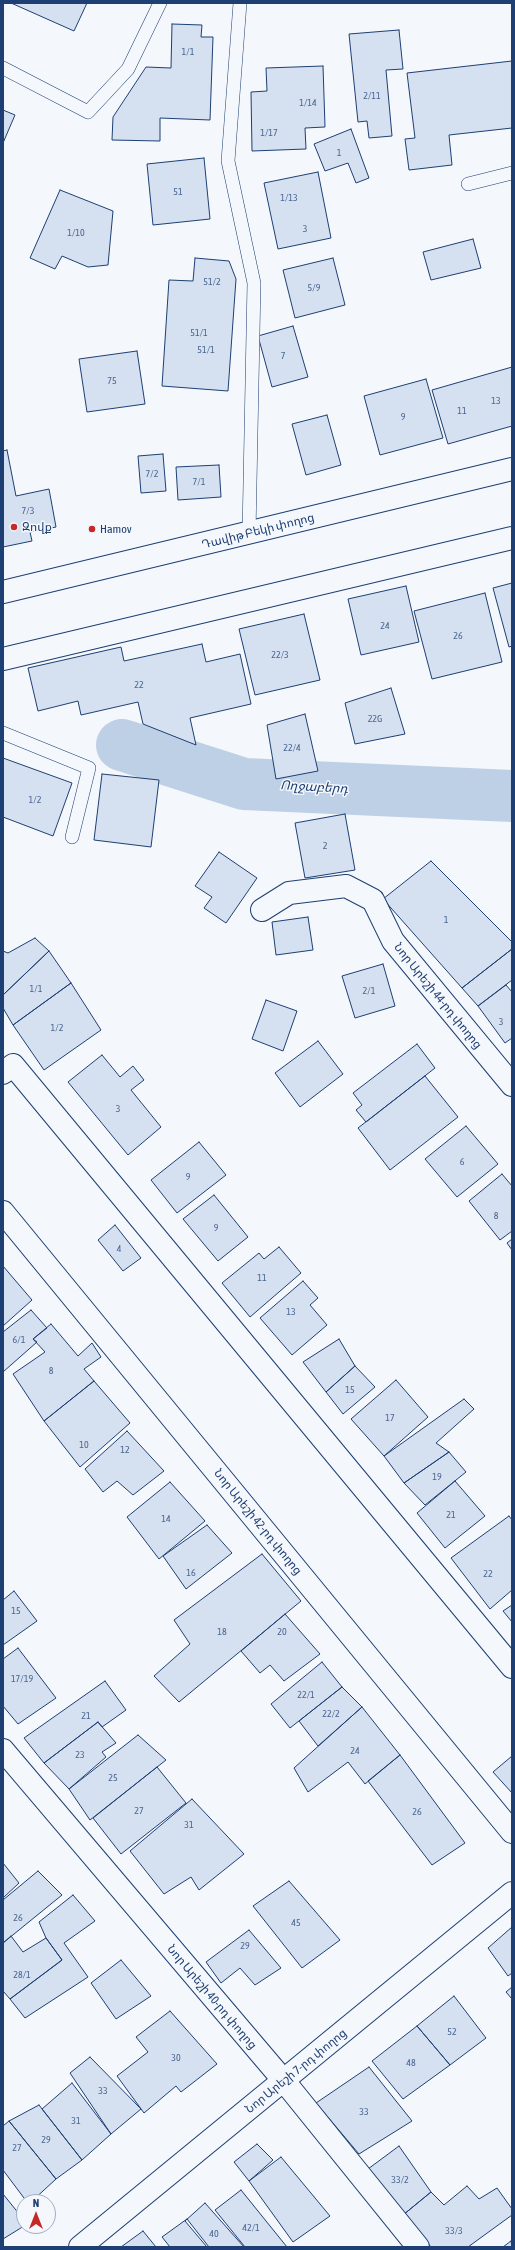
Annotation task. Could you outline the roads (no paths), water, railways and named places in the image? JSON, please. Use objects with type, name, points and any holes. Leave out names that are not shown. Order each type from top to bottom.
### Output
[{"type":"street","name":"Դավիթ Բեկի փողոց","points":[[3,592],[512,469]]},
{"type":"street","points":[[3,659],[512,538]]},
{"type":"street","name":"Նոր Արեշի 44-րդ փողոց","points":[[262,910],[289,893],[346,886],[373,900],[393,941],[512,1085]]},
{"type":"street","points":[[3,1073],[13,1065],[512,1667]]},
{"type":"street","name":"Նոր Արեշի 42-րդ փողոց","points":[[3,1212],[512,1832]]},
{"type":"street","name":"Նոր Արեշի 40-րդ փողոց","points":[[3,1750],[284,2081],[418,2247]]},
{"type":"street","name":"Նոր Արեշի 7-րդ փողոց","points":[[80,2247],[512,1893]]},
{"type":"lane","points":[[3,68],[88,112],[128,69],[160,3]]},
{"type":"lane","points":[[240,3],[228,161],[254,283],[249,533]]},
{"type":"lane","points":[[468,184],[512,173]]},
{"type":"lane","points":[[3,732],[89,768],[72,838]]},
{"type":"waterway","name":"Ողջաբերդ","points":[[122,745],[244,784],[512,796]]},
{"type":"place","name":"Զովք","points":[[14,527]]},
{"type":"place","name":"Hamov","points":[[92,529]]}]
